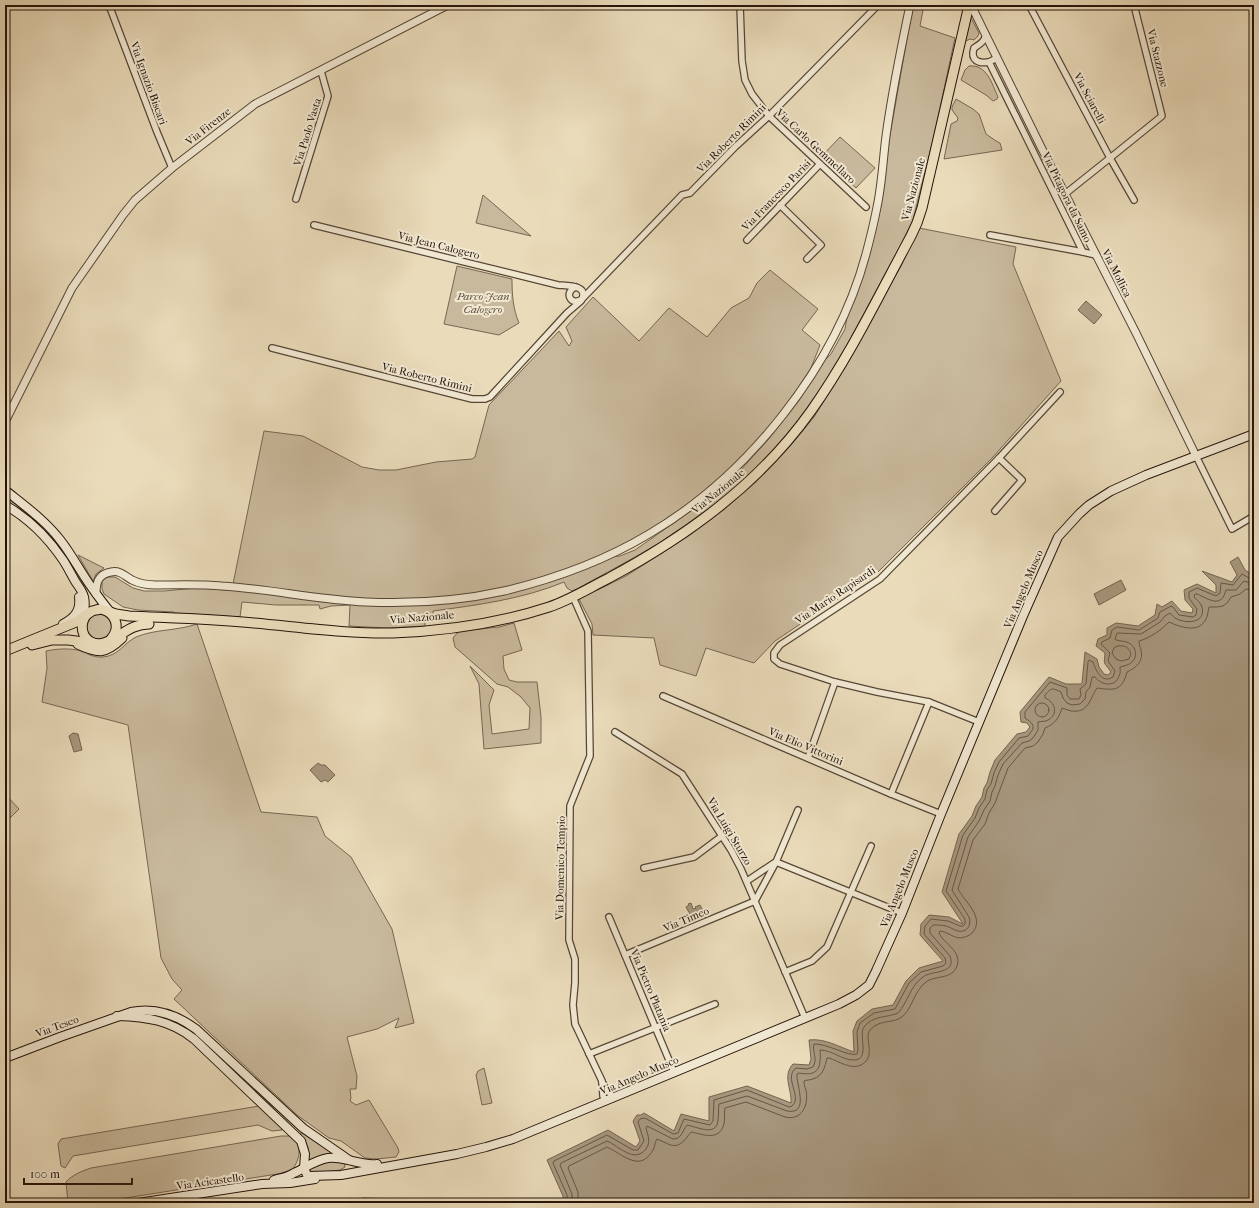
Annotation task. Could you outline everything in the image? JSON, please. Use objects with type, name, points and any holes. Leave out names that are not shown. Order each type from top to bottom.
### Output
[{"type":"main road","name":"Via Nazionale","points":[[195,619],[389,633],[448,628],[524,614],[573,597],[637,562],[724,503],[750,481],[786,443],[810,413],[849,350],[918,223],[970,5]]},
{"type":"main road","name":"Via Angelo Musco","points":[[402,1163],[456,1154],[513,1139],[805,1018],[856,995],[868,985],[876,971],[902,913],[979,722],[1058,537],[1065,528],[1089,505],[1111,491],[1254,434]]},
{"type":"main road","points":[[5,490],[46,524],[61,540],[96,594],[115,620],[116,629],[110,640]]},
{"type":"main road","points":[[5,505],[25,519],[47,540],[64,561],[81,589],[85,601],[83,634],[95,644]]},
{"type":"main road","points":[[42,636],[76,615],[80,603],[76,583]]},
{"type":"main road","points":[[5,651],[76,622],[96,610],[108,610],[116,614],[195,619]]},
{"type":"main road","points":[[5,651],[52,640],[68,640],[100,644],[132,627],[141,624],[195,619]]},
{"type":"main road","points":[[68,640],[93,650],[106,650],[134,629],[149,624]]},
{"type":"main road","name":"Via Teseo","points":[[5,1058],[117,1016],[141,1010],[160,1012],[184,1021],[213,1045],[274,1103],[303,1128],[349,1160]]},
{"type":"main road","points":[[117,1016],[151,1019],[174,1026],[185,1032],[268,1108],[303,1145],[305,1154],[304,1168],[305,1173],[308,1176],[328,1176],[346,1170],[349,1165],[349,1160]]},
{"type":"main road","points":[[295,1173],[300,1160],[303,1145]]},
{"type":"main road","points":[[262,1184],[295,1173],[309,1165],[328,1158],[349,1160],[360,1164],[372,1165],[402,1163]]},
{"type":"main road","points":[[262,1184],[309,1180],[376,1169],[402,1163]]},
{"type":"main road","name":"Via Acicastello","points":[[142,1203],[262,1184]]},
{"type":"street","name":"Via Ignazio Biscari","points":[[109,5],[172,168]]},
{"type":"street","name":"Via Firenze","points":[[5,422],[72,288],[135,200],[172,168],[254,104],[448,5]]},
{"type":"street","name":"Via Carlo Gemmellaro","points":[[740,5],[742,61],[745,80],[752,94],[769,116],[866,207]]},
{"type":"street","name":"Via Roberto Rimini","points":[[272,348],[472,399],[485,400],[490,397],[567,313],[682,195],[690,193],[735,146],[769,116],[878,5]]},
{"type":"street","points":[[96,594],[96,586],[100,577],[108,572],[117,571],[132,580],[144,584],[220,586],[364,602],[412,603],[483,595],[504,591],[551,578],[612,554],[649,534],[706,495],[758,444],[793,401],[823,356],[845,312],[859,276],[877,207],[886,135],[910,5]]},
{"type":"street","name":"Via Mollica","points":[[970,5],[1136,333],[1232,529],[1254,516]]},
{"type":"street","name":"Via Sciarelli","points":[[1030,5],[1110,158],[1134,200]]},
{"type":"street","name":"Via Stazzone","points":[[1110,158],[1162,116],[1134,5]]},
{"type":"street","points":[[986,35],[982,43],[974,48],[972,53],[974,58],[978,62],[983,63],[997,58]]},
{"type":"street","name":"Via Pitagora da Samo","points":[[989,62],[1083,252]]},
{"type":"street","name":"Via Paolo Vasta","points":[[296,199],[328,96],[321,71]]},
{"type":"street","points":[[1065,194],[1110,158]]},
{"type":"street","name":"Via Francesco Parisi","points":[[747,240],[820,164]]},
{"type":"street","points":[[780,205],[821,245],[807,259]]},
{"type":"street","name":"Via Jean Calogero","points":[[314,225],[558,285],[578,287]]},
{"type":"street","name":"Via Pitagora da Samo","points":[[990,235],[1096,255]]},
{"type":"street","points":[[567,313],[570,304],[570,291],[572,288],[590,286],[597,282]]},
{"type":"street","points":[[558,285],[573,302],[577,302],[582,299],[584,294],[583,290],[578,287]]},
{"type":"street","name":"Via Mario Rapisardi","points":[[979,722],[929,702],[835,682],[780,664],[774,659],[774,653],[780,644],[880,579],[999,458],[1060,392]]},
{"type":"street","points":[[995,510],[1022,480],[999,458]]},
{"type":"street","name":"Via Domenico Tempio","points":[[573,597],[588,631],[590,756],[570,806],[569,940],[575,959],[573,1005],[575,1024],[602,1081]]},
{"type":"street","points":[[808,758],[835,682]]},
{"type":"street","name":"Via Elio Vittorini","points":[[663,696],[941,814]]},
{"type":"street","points":[[891,794],[929,702]]},
{"type":"street","name":"Via Luigi Sturzo","points":[[615,732],[682,774],[742,868],[805,1018]]},
{"type":"street","points":[[755,901],[776,862],[798,810]]},
{"type":"street","points":[[644,868],[694,857],[722,836]]},
{"type":"street","points":[[785,972],[812,962],[827,947],[871,846]]},
{"type":"street","points":[[747,882],[776,862]]},
{"type":"street","points":[[776,862],[902,913]]},
{"type":"street","name":"Via Timeo","points":[[625,955],[755,901]]},
{"type":"street","name":"Via Pietro Platania","points":[[609,916],[674,1072]]},
{"type":"street","points":[[589,1054],[715,1004]]},
{"type":"street","points":[[602,1081],[613,1098]]},
{"type":"street","points":[[602,1081],[603,1096],[605,1101]]},
{"type":"green space","points":[[913,5],[924,5],[920,26],[955,38],[933,140],[913,220],[847,345],[804,413],[779,444],[747,477],[713,506],[655,546],[577,589],[572,591],[567,588],[564,582],[533,593],[516,597],[483,604],[433,611],[433,616],[425,617],[425,626],[387,628],[349,626],[350,605],[331,606],[320,609],[319,605],[276,605],[242,602],[240,617],[138,610],[123,607],[104,594],[102,582],[104,579],[109,577],[115,577],[133,588],[144,591],[197,588],[243,591],[340,602],[462,601],[611,557],[620,556],[635,550],[711,497],[738,473],[768,440],[798,402],[823,362],[831,354],[845,329],[848,311],[866,265],[881,206],[890,135]]},
{"type":"green space","points":[[970,16],[979,33],[974,40],[970,39],[964,42]]},
{"type":"green space","points":[[969,66],[975,66],[985,72],[998,97],[997,99],[993,101],[961,80],[965,70]]},
{"type":"green space","points":[[956,99],[979,114],[986,134],[1000,143],[1002,150],[944,159],[951,124],[957,121],[958,118],[952,110]]},
{"type":"green space","points":[[840,137],[875,168],[856,188],[822,156]]},
{"type":"green space","points":[[483,195],[531,236],[476,223]]},
{"type":"green space","points":[[919,228],[1016,247],[1013,264],[1061,381],[992,458],[878,572],[775,641],[754,663],[706,648],[696,676],[660,665],[654,638],[593,635],[592,624],[579,599],[626,576],[690,535],[726,508],[756,482],[791,445],[814,417],[901,266]]},
{"type":"green space","name":"Parco Jean Calogero","points":[[457,266],[512,279],[513,302],[519,323],[499,335],[444,324]]},
{"type":"green space","points":[[770,270],[818,309],[802,330],[820,345],[811,368],[792,398],[774,422],[742,458],[696,499],[645,533],[577,567],[504,589],[433,599],[368,600],[233,584],[264,431],[303,436],[362,467],[379,470],[396,470],[436,462],[472,459],[475,457],[489,405],[559,331],[569,346],[572,341],[566,327],[593,297],[639,341],[669,308],[707,337],[731,308],[749,298],[757,283]]},
{"type":"green space","points":[[6,497],[25,512],[36,522],[5,501]]},
{"type":"green space","points":[[51,537],[66,556],[84,585],[81,586],[68,560]]},
{"type":"green space","points":[[78,555],[104,568],[96,574],[93,581]]},
{"type":"green space","points":[[99,614],[108,618],[112,627],[108,636],[99,640],[90,636],[86,627],[90,618]]},
{"type":"green space","points":[[514,623],[522,650],[503,656],[504,669],[509,680],[517,682],[537,682],[541,717],[541,743],[484,749],[479,684],[470,666],[494,690],[489,705],[492,734],[529,729],[530,708],[521,697],[508,687],[497,684],[455,647],[453,638],[459,631],[499,627]]},
{"type":"green space","points":[[197,624],[261,812],[317,817],[325,836],[351,857],[392,929],[414,1023],[395,1028],[399,1018],[377,1029],[347,1037],[357,1076],[356,1089],[350,1089],[350,1101],[356,1105],[369,1100],[398,1148],[399,1152],[396,1157],[376,1159],[365,1158],[341,1141],[329,1138],[297,1115],[174,999],[182,990],[172,979],[161,958],[128,725],[42,702],[47,668],[46,651],[69,649],[77,650],[96,657],[103,657],[117,652],[136,637],[143,634],[182,628]]},
{"type":"green space","points":[[5,794],[19,809],[8,820],[5,817]]},
{"type":"green space","points":[[484,1068],[492,1103],[482,1105],[476,1075],[478,1071]]},
{"type":"green space","points":[[259,1106],[282,1126],[282,1130],[272,1131],[258,1125],[73,1156],[65,1168],[61,1166],[58,1144],[61,1139]]},
{"type":"green space","points":[[300,1133],[337,1156],[307,1163],[308,1147]]},
{"type":"green space","points":[[281,1136],[289,1136],[296,1142],[299,1150],[295,1166],[290,1172],[94,1203],[68,1203],[66,1182],[74,1175],[91,1168]]},
{"type":"green space","points":[[328,1161],[344,1161],[345,1167],[340,1170],[310,1174],[308,1168]]},
{"type":"water","points":[[1086,301],[1102,315],[1094,324],[1078,310]]},
{"type":"water","points":[[1238,557],[1245,570],[1254,576],[1254,1203],[563,1203],[563,1196],[547,1160],[608,1130],[636,1147],[640,1141],[633,1121],[637,1115],[644,1113],[674,1131],[681,1114],[709,1121],[709,1097],[747,1086],[791,1103],[788,1073],[793,1064],[809,1065],[811,1059],[809,1040],[821,1040],[854,1052],[853,1031],[857,1021],[872,1009],[893,1005],[906,981],[919,968],[943,961],[920,935],[921,924],[929,915],[949,917],[963,924],[942,892],[959,834],[972,816],[982,797],[995,760],[1017,734],[1026,732],[1030,727],[1027,723],[1021,722],[1020,712],[1049,677],[1066,684],[1081,684],[1085,652],[1097,659],[1099,667],[1104,674],[1108,675],[1111,672],[1104,660],[1105,653],[1096,646],[1098,639],[1107,635],[1107,628],[1116,623],[1138,626],[1155,615],[1157,604],[1162,607],[1172,601],[1181,611],[1192,613],[1193,609],[1185,600],[1184,590],[1197,584],[1216,593],[1216,585],[1202,571],[1232,582],[1237,575],[1230,562]]},
{"type":"water","points":[[1121,580],[1126,590],[1099,605],[1094,594]]},
{"type":"water","points":[[73,733],[78,734],[82,750],[74,752],[69,736]]},
{"type":"water","points":[[318,763],[325,765],[335,775],[328,782],[325,780],[321,782],[310,770]]},
{"type":"water","points":[[691,903],[693,909],[700,905],[704,913],[692,918],[686,907]]},
{"type":"water","points":[[363,1198],[441,1200],[445,1203],[346,1203]]}]
